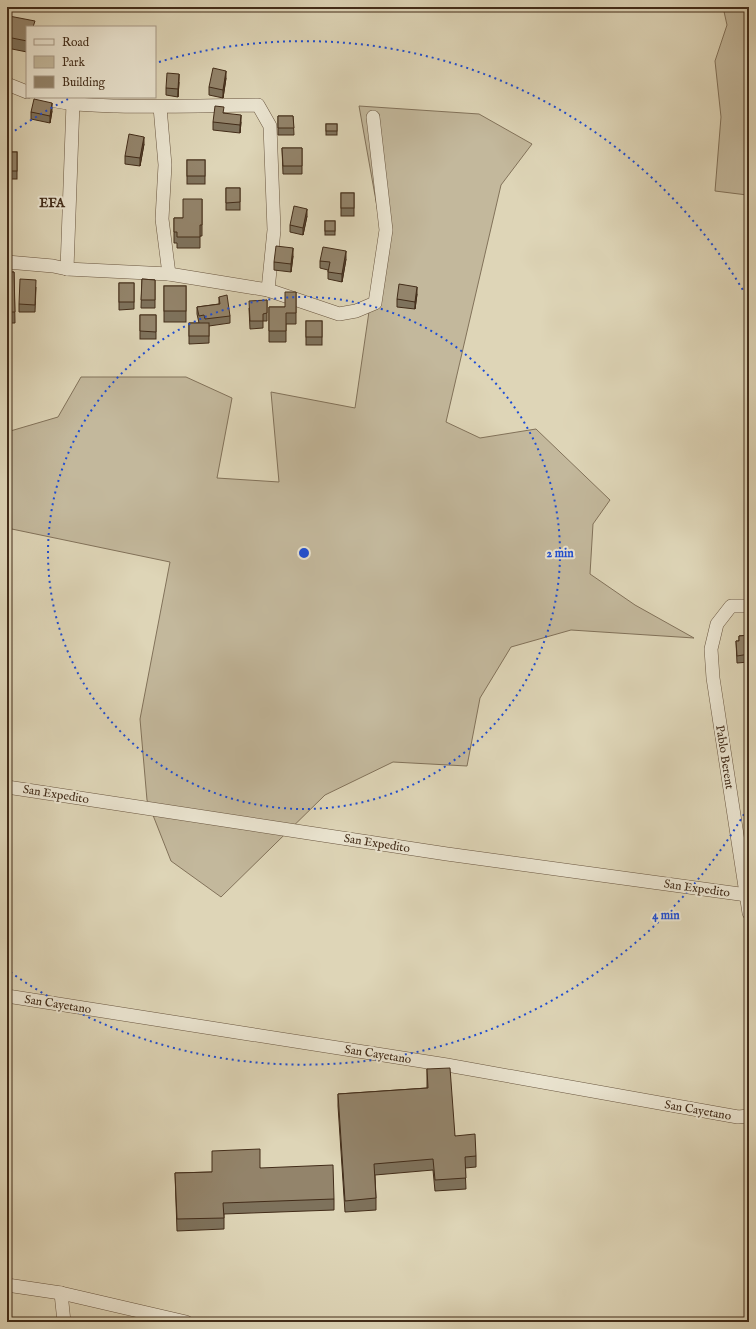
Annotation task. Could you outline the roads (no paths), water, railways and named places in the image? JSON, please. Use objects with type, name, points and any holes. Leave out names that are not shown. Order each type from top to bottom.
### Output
[{"type":"street","points":[[7,84],[26,92]]},
{"type":"street","points":[[44,98],[53,101],[92,105],[160,107],[258,105],[270,126],[274,230],[268,290]]},
{"type":"street","points":[[67,269],[73,103]]},
{"type":"street","points":[[160,107],[165,165],[162,219],[169,274]]},
{"type":"street","points":[[7,262],[53,266],[67,269],[169,274],[268,290],[339,314],[356,311],[375,303],[386,230],[373,117]]},
{"type":"street","name":"Pablo Berent","points":[[749,606],[731,606],[717,624],[711,649],[712,678],[749,913]]},
{"type":"street","name":"San Expedito","points":[[7,787],[447,854],[747,895]]},
{"type":"street","name":"San Cayetano","points":[[7,996],[447,1065],[738,1117],[749,1116]]},
{"type":"street","points":[[7,1284],[61,1293],[186,1322]]},
{"type":"street","points":[[61,1293],[64,1322]]},
{"type":"district","name":"EFA","points":[[52,202]]}]
